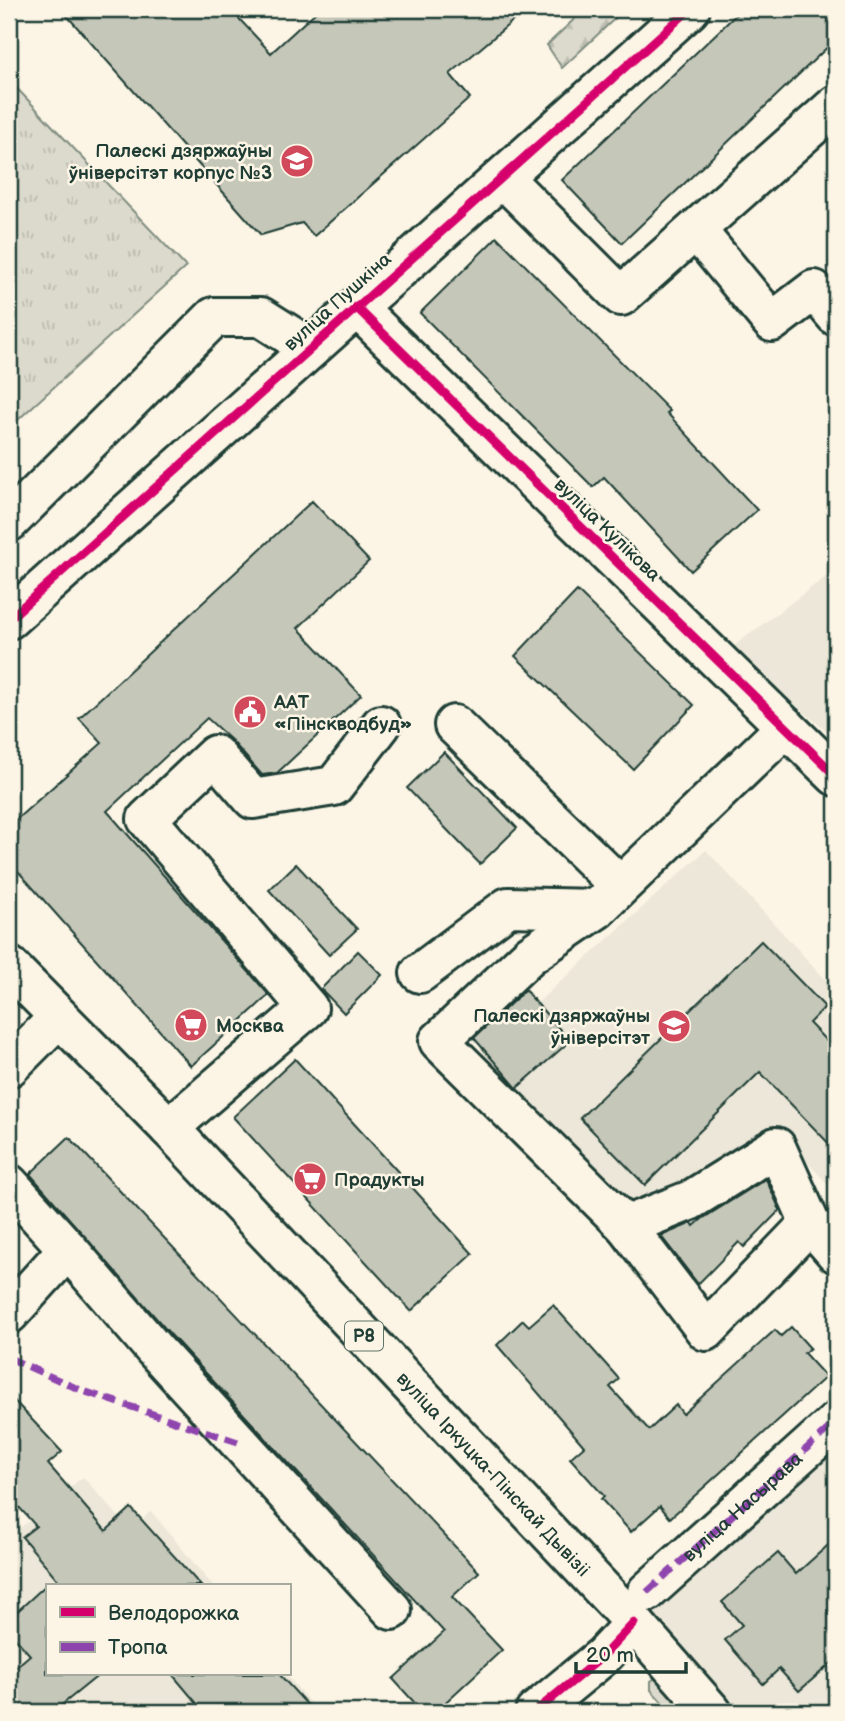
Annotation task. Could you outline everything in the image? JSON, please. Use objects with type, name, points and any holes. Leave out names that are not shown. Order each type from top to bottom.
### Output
[{"type":"street","name":"вуліца Пушкіна","points":[[9,619],[690,9]]},
{"type":"street","points":[[503,178],[621,296],[836,105]]},
{"type":"street","points":[[696,230],[772,322],[829,291]]},
{"type":"street","name":"вуліца Кулікова","points":[[356,307],[836,776]]},
{"type":"street","points":[[9,522],[214,317],[261,317],[310,348]]},
{"type":"street","points":[[169,1128],[308,1009],[147,819],[215,755],[253,799],[334,786],[381,725]]},
{"type":"street","points":[[454,726],[608,897]]},
{"type":"street","points":[[786,727],[608,897],[530,955],[439,1041],[626,1226],[706,1331],[810,1223]]},
{"type":"street","points":[[420,973],[508,907],[608,897]]},
{"type":"street","name":"вуліца Іркуцка-Пінскай Дывізіі","points":[[9,966],[640,1607],[712,1712]]},
{"type":"street","points":[[9,1067],[59,1017]]},
{"type":"street","points":[[626,1226],[691,1200],[776,1147],[810,1223],[836,1253]]},
{"type":"street","points":[[9,1184],[154,1349],[392,1610]]},
{"type":"street","points":[[9,1314],[68,1249]]},
{"type":"street","name":"вуліца Насырава","points":[[535,1712],[603,1656],[640,1607],[836,1422]]},
{"type":"shaded area","points":[[836,569],[836,740],[731,648]]},
{"type":"shaded area","name":"Палескі дзяржаўны ўніверсітэт","points":[[706,850],[836,991],[836,1193],[778,1131],[698,1208],[623,1211],[473,1061]]},
{"type":"shaded area","points":[[836,1442],[836,1712],[733,1712],[645,1614]]},
{"type":"shaded area","points":[[83,1477],[131,1530],[151,1511],[211,1584],[46,1584],[46,1676],[288,1676],[318,1712],[9,1712],[9,1537]]},
{"type":"green space","points":[[585,9],[625,9],[562,68],[547,45]]},
{"type":"green space","points":[[9,80],[186,267],[9,428]]},
{"type":"green space","points":[[658,1676],[689,1712],[671,1712],[651,1690],[651,1681]]},
{"type":"building","name":"Палескі дзяржаўны ўніверсітэт корпус №3","points":[[61,9],[230,9],[271,53],[319,9],[527,9],[450,74],[470,98],[314,236],[302,223],[261,235]]},
{"type":"building","points":[[742,9],[836,9],[836,39],[622,243],[562,180]]},
{"type":"building","points":[[497,237],[670,411],[667,413],[757,510],[691,571],[604,477],[593,487],[420,313]]},
{"type":"building","points":[[312,501],[369,561],[298,628],[361,695],[277,773],[262,775],[207,718],[107,811],[269,995],[191,1066],[9,861],[9,826],[102,743],[79,718]]},
{"type":"building","points":[[577,591],[694,705],[633,769],[515,656]]},
{"type":"building","points":[[444,752],[517,828],[480,864],[407,788]]},
{"type":"building","points":[[296,864],[357,929],[329,955],[269,890]]},
{"type":"building","points":[[761,941],[825,1007],[809,1023],[836,1051],[836,1151],[760,1072],[645,1185],[580,1118]]},
{"type":"building","points":[[358,951],[382,975],[344,1013],[321,989]]},
{"type":"building","points":[[525,990],[570,1041],[517,1088],[474,1038]]},
{"type":"building","points":[[295,1059],[473,1254],[411,1311],[233,1117]]},
{"type":"building","points":[[69,1137],[479,1572],[452,1597],[502,1650],[435,1712],[423,1712],[393,1679],[444,1632],[170,1334],[30,1174]]},
{"type":"building","points":[[766,1179],[780,1210],[744,1247],[739,1242],[698,1284],[661,1236],[692,1223],[694,1226]]},
{"type":"building","points":[[553,1305],[619,1379],[610,1387],[649,1430],[676,1405],[683,1414],[775,1330],[781,1336],[791,1327],[810,1348],[804,1353],[826,1377],[670,1518],[660,1506],[631,1532],[601,1499],[604,1496],[570,1458],[584,1446],[497,1345],[523,1320],[529,1326]]},
{"type":"building","points":[[9,1395],[62,1452],[48,1464],[106,1531],[131,1508],[199,1584],[61,1584],[22,1537],[36,1526],[9,1496]]},
{"type":"building","points":[[836,1538],[836,1659],[799,1691],[779,1669],[763,1684],[725,1640],[742,1625],[722,1602],[778,1553],[796,1574]]},
{"type":"building","points":[[46,1585],[46,1676],[98,1676],[53,1712],[9,1712],[9,1673],[30,1655],[9,1631],[9,1619]]},
{"type":"building","points":[[174,1676],[281,1676],[314,1712],[204,1712]]},
{"type":"marked path","points":[[9,1358],[83,1391],[238,1442]]},
{"type":"marked path","points":[[647,1592],[836,1422]]},
{"type":"cycle path","points":[[9,619],[690,9]]},
{"type":"cycle path","points":[[356,307],[836,776]]},
{"type":"cycle path","points":[[535,1712],[603,1656],[634,1623]]},
{"type":"place","name":"Палескі дзяржаўны ўніверсітэт корпус №3","points":[[297,161]]},
{"type":"place","name":"ААТ «Пінскводбуд»","points":[[250,712]]},
{"type":"place","name":"Москва","points":[[191,1025]]},
{"type":"place","name":"Палескі дзяржаўны ўніверсітэт","points":[[674,1026]]},
{"type":"place","name":"Прадукты","points":[[310,1179]]}]
